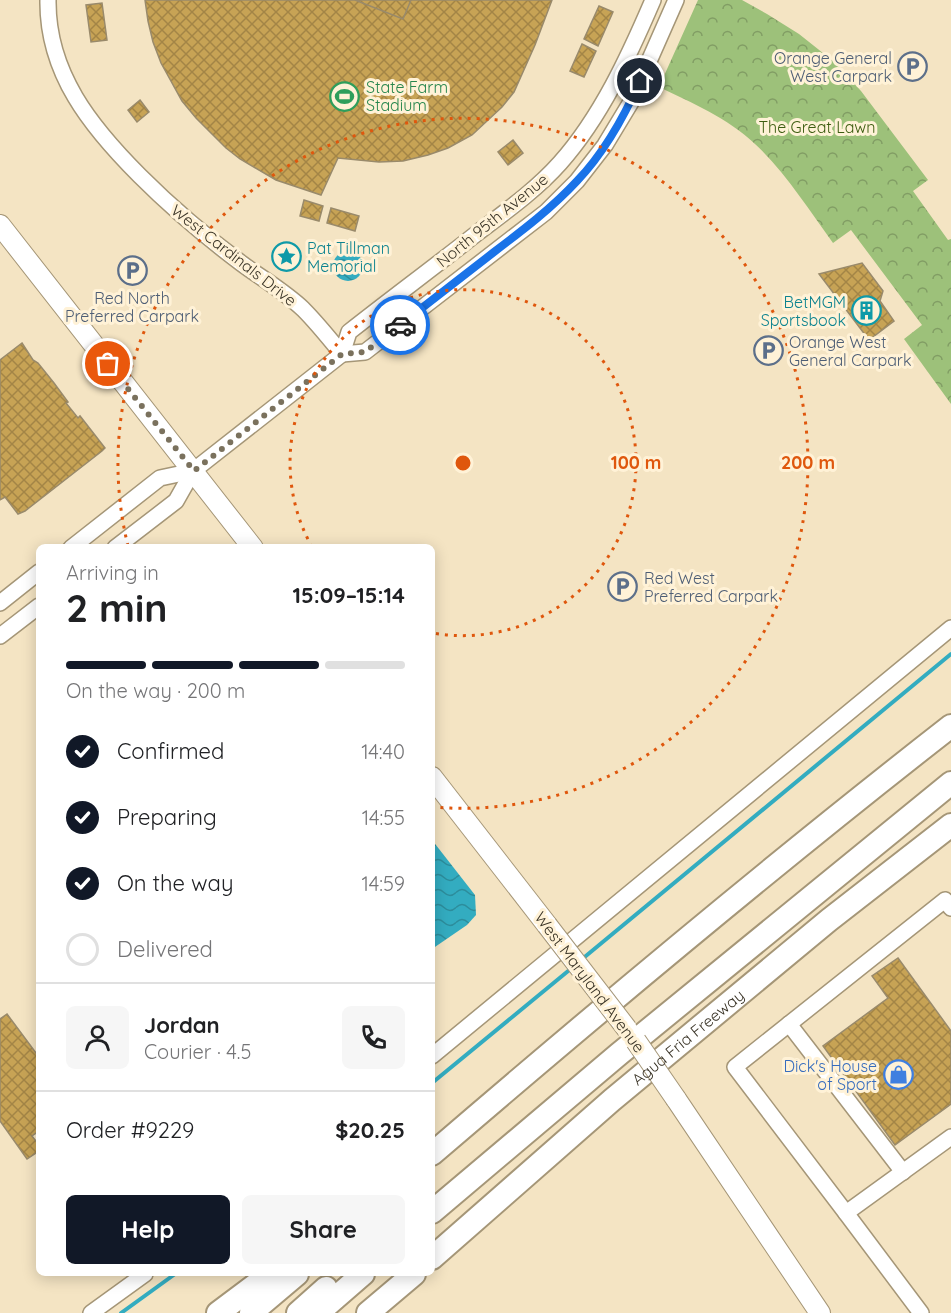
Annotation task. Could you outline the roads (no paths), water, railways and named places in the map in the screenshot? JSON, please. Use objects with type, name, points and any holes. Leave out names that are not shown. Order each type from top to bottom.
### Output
[{"type":"highway","points":[[435,1151],[675,948],[951,726]]},
{"type":"highway","points":[[435,1193],[776,917],[951,769]]},
{"type":"highway","points":[[776,917],[951,783]]},
{"type":"highway","name":"Agua Fria Freeway","points":[[435,1257],[612,1100],[829,920],[951,825]]},
{"type":"highway","points":[[435,1209],[631,1035]]},
{"type":"highway","points":[[218,1313],[267,1276]]},
{"type":"highway","points":[[251,1313],[295,1276]]},
{"type":"highway","points":[[298,1313],[341,1276]]},
{"type":"highway","points":[[318,1313],[361,1276]]},
{"type":"highway","points":[[368,1313],[412,1276]]},
{"type":"highway","points":[[388,1313],[405,1297],[421,1276]]},
{"type":"main road","points":[[0,225],[250,544]]},
{"type":"main road","name":"West Maryland Avenue","points":[[435,781],[631,1035],[820,1313]]},
{"type":"street","name":"West Cardinals Drive","points":[[48,0],[51,36],[59,63],[78,104],[92,123],[120,156],[184,218],[302,308],[342,354]]},
{"type":"street","name":"North 95th Avenue","points":[[342,354],[349,332],[531,192],[560,163],[601,105],[653,0]]},
{"type":"street","name":"North 95th Avenue","points":[[120,544],[176,501],[194,471],[342,354],[365,352],[546,212],[578,181],[605,146],[631,102],[676,0]]},
{"type":"street","name":"North 95th Avenue","points":[[76,544],[160,478],[194,471]]},
{"type":"street","points":[[0,603],[36,574]]},
{"type":"street","points":[[0,636],[36,608]]},
{"type":"street","points":[[435,1054],[951,628]]},
{"type":"street","points":[[921,1313],[735,1067],[945,900],[951,908]]},
{"type":"street","points":[[789,1024],[903,1172]]},
{"type":"street","points":[[846,1214],[951,1137]]},
{"type":"street","points":[[91,1313],[142,1276]]},
{"type":"water","points":[[348,251],[359,255],[363,266],[359,277],[348,281],[337,277],[333,266],[337,255]]},
{"type":"water","points":[[435,844],[475,895],[476,915],[467,925],[435,947]]},
{"type":"waterway","points":[[581,960],[951,654]]},
{"type":"waterway","points":[[435,1081],[573,967]]},
{"type":"waterway","points":[[121,1313],[172,1276]]},
{"type":"place","name":"Orange General West Carpark","points":[[913,67]]},
{"type":"place","name":"State Farm Stadium","points":[[345,96]]},
{"type":"place","name":"Pat Tillman Memorial","points":[[286,257]]},
{"type":"place","name":"Red North Preferred Carpark","points":[[132,270]]},
{"type":"place","name":"BetMGM Sportsbook","points":[[867,311]]},
{"type":"place","name":"Orange West General Carpark","points":[[768,351]]},
{"type":"place","name":"Red West Preferred Carpark","points":[[623,587]]},
{"type":"place","name":"Dick's House of Sport","points":[[898,1075]]},
{"type":"park label","name":"The Great Lawn","points":[[817,127]]}]
